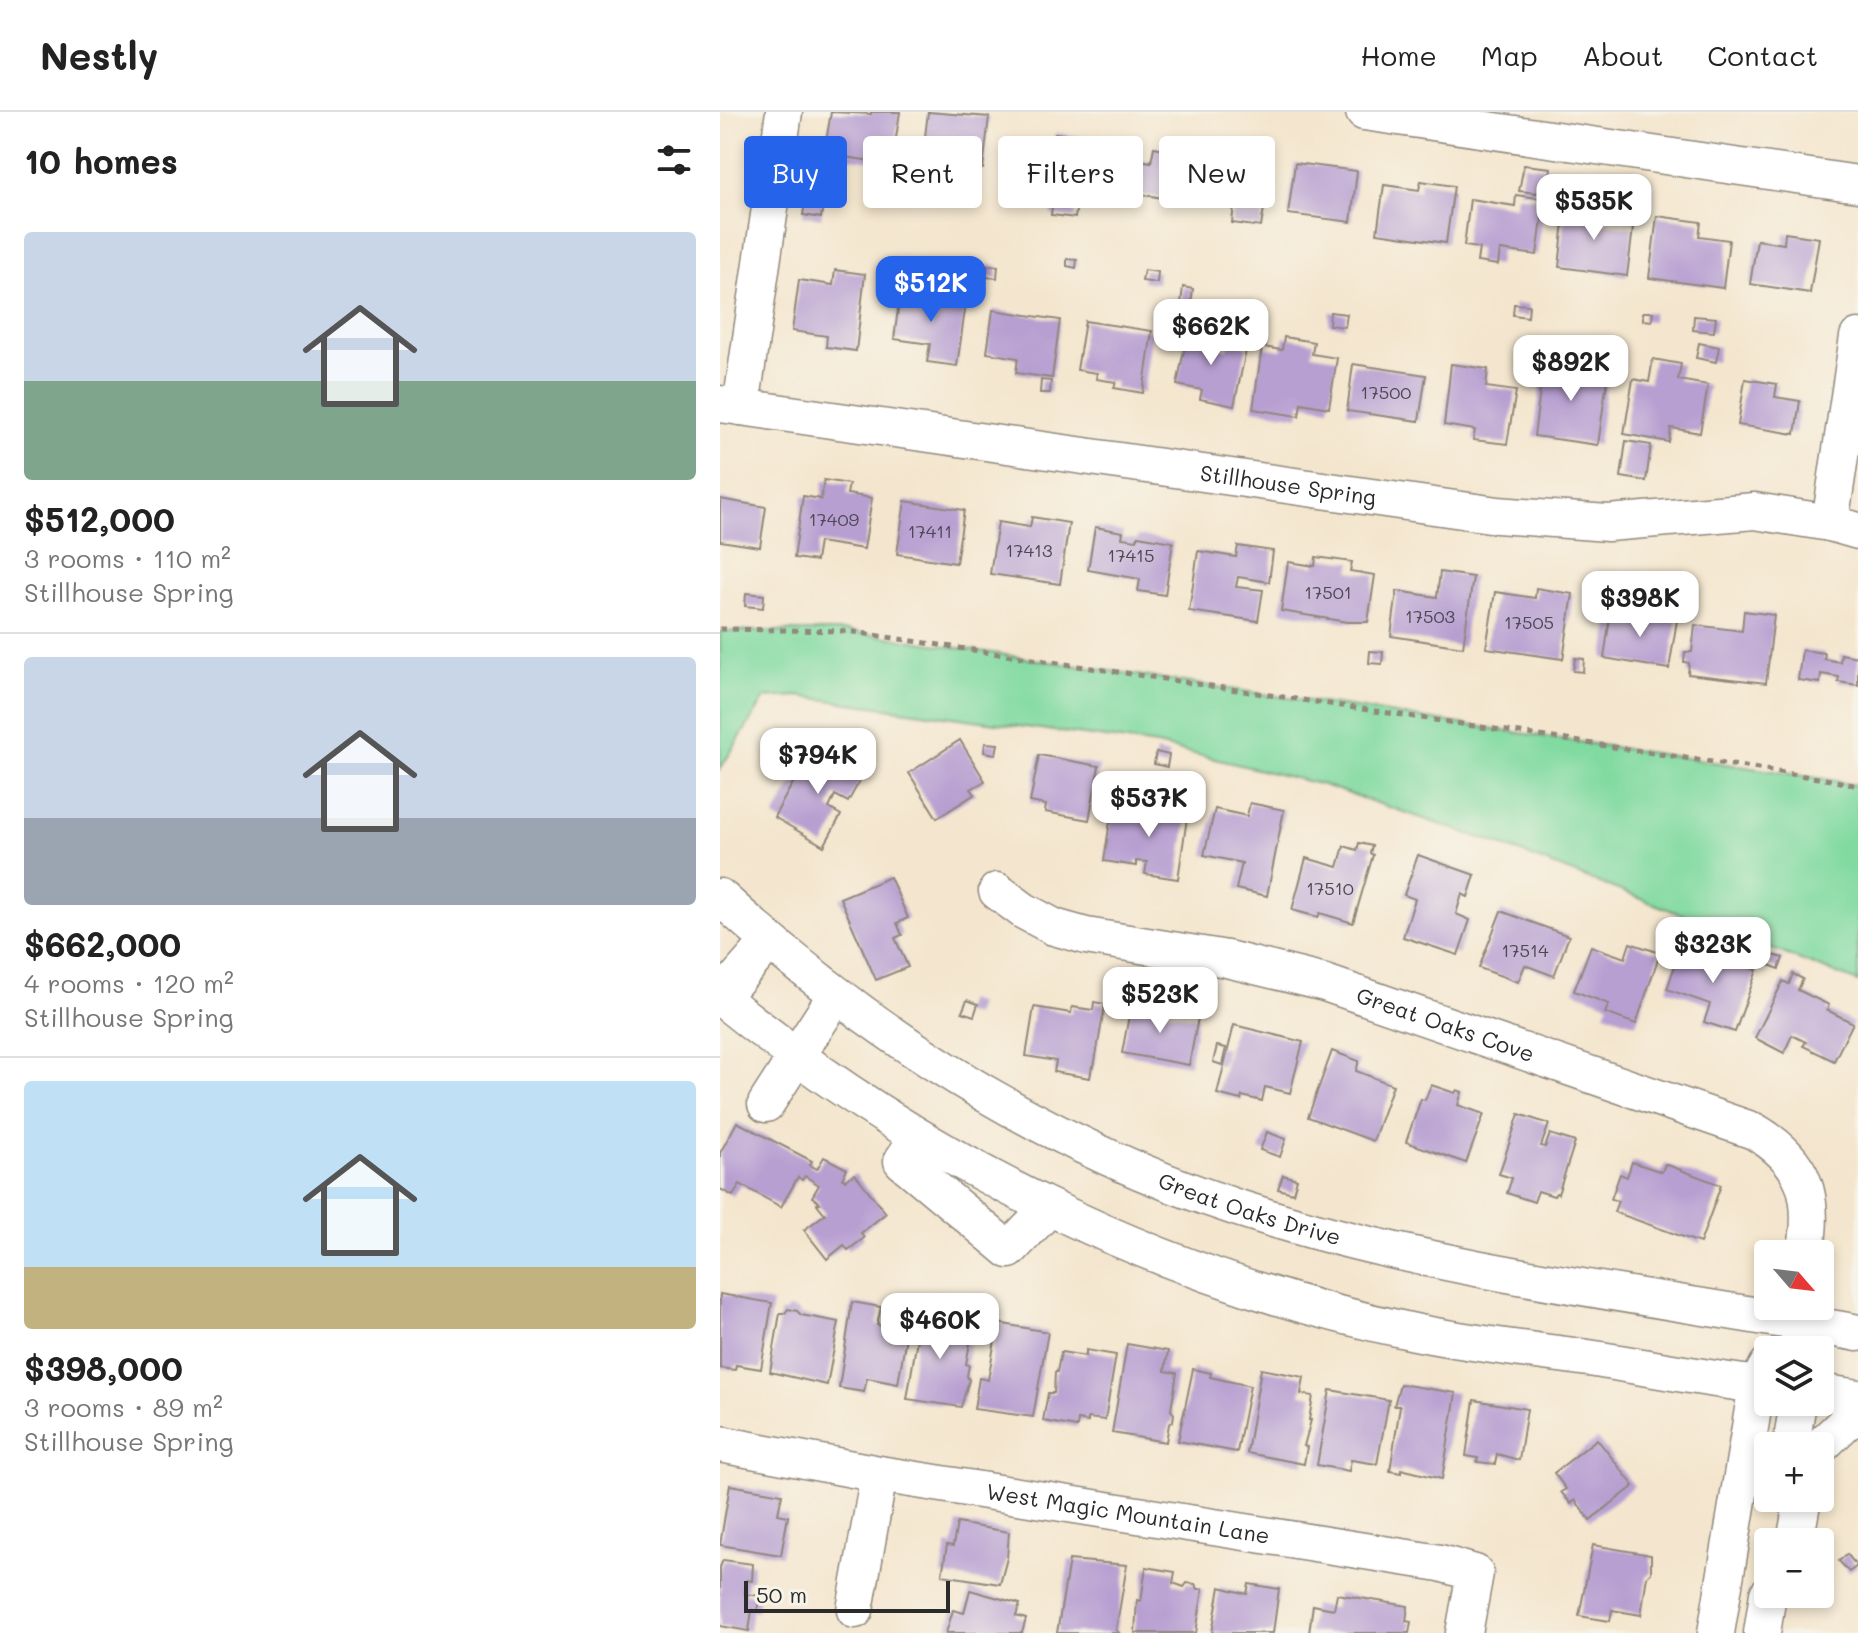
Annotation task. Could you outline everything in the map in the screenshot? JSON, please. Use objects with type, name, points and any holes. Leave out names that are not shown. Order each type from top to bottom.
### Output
[{"type":"street","points":[[730,406],[784,112]]},
{"type":"street","points":[[1364,112],[1858,184]]},
{"type":"street","points":[[1844,527],[1858,337]]},
{"type":"street","name":"Stillhouse Spring","points":[[730,406],[1497,515],[1608,523],[1755,511],[1844,527]]},
{"type":"street","name":"Great Oaks Cove","points":[[997,891],[1024,911],[1054,927],[1086,936],[1227,959],[1325,983],[1754,1131],[1776,1144],[1793,1162],[1805,1184],[1810,1208],[1807,1240]]},
{"type":"street","name":"Great Oaks Drive","points":[[720,897],[769,942],[836,995],[951,1075],[1083,1147],[1175,1186],[1256,1214],[1405,1253],[1790,1332],[1858,1333]]},
{"type":"street","points":[[769,942],[720,997],[852,1097],[957,1161],[1049,1208],[1184,1265],[1303,1305],[1411,1331],[1754,1377]]},
{"type":"street","points":[[766,1104],[836,995]]},
{"type":"street","points":[[918,1137],[902,1161],[1009,1250],[1049,1208]]},
{"type":"street","points":[[1834,1394],[1858,1398]]},
{"type":"street","points":[[1716,1633],[1757,1416]]},
{"type":"street","points":[[1834,1434],[1847,1421],[1858,1418]]},
{"type":"street","name":"West Magic Mountain Lane","points":[[720,1444],[879,1474],[1440,1563],[1475,1573],[1464,1633]]},
{"type":"street","points":[[855,1610],[879,1474]]},
{"type":"path","points":[[720,629],[847,631],[1858,786]]},
{"type":"green space","points":[[720,631],[847,631],[1858,786],[1858,982],[1490,841],[1323,785],[1157,745],[798,696],[765,698],[720,769]]},
{"type":"building","points":[[831,112],[900,112],[896,136],[863,136],[863,160],[847,157],[847,136],[827,136]]},
{"type":"building","points":[[928,112],[989,117],[983,169],[982,136],[925,136]]},
{"type":"building","points":[[1154,147],[1159,148],[1159,197],[1143,195],[1143,161],[1151,162]]},
{"type":"building","points":[[1295,163],[1357,171],[1351,222],[1288,214]]},
{"type":"building","points":[[1524,165],[1551,168],[1547,194],[1519,191]]},
{"type":"building","points":[[1421,181],[1454,186],[1446,243],[1377,233],[1384,185],[1419,190]]},
{"type":"building","points":[[1516,195],[1545,199],[1537,255],[1500,250],[1498,265],[1477,262],[1479,248],[1464,246],[1470,199],[1515,206]]},
{"type":"building","points":[[1566,203],[1605,209],[1603,223],[1633,228],[1627,276],[1559,267]]},
{"type":"building","points":[[804,208],[823,208],[821,218],[803,215]]},
{"type":"building","points":[[1052,208],[1076,208],[1075,218],[1051,215]]},
{"type":"building","points":[[1234,208],[1264,208],[1261,227],[1232,223]]},
{"type":"building","points":[[1657,216],[1701,222],[1699,236],[1729,240],[1723,288],[1649,278]]},
{"type":"building","points":[[1785,233],[1819,238],[1810,293],[1750,284],[1757,240],[1784,244]]},
{"type":"building","points":[[1067,259],[1077,260],[1076,268],[1067,266]]},
{"type":"building","points":[[988,265],[998,266],[997,278],[986,277]]},
{"type":"building","points":[[835,270],[865,274],[856,351],[826,347],[827,336],[792,331],[799,280],[833,285]]},
{"type":"building","points":[[1144,270],[1158,272],[1157,283],[1142,281]]},
{"type":"building","points":[[906,280],[920,282],[918,296],[966,303],[957,366],[927,362],[930,344],[894,339],[900,294],[904,295]]},
{"type":"building","points":[[1183,287],[1193,289],[1191,305],[1181,303]]},
{"type":"building","points":[[1514,304],[1529,305],[1528,317],[1513,315]]},
{"type":"building","points":[[993,310],[1060,320],[1052,378],[1016,373],[1018,358],[987,353]]},
{"type":"building","points":[[1330,312],[1347,314],[1345,327],[1329,325]]},
{"type":"building","points":[[1643,312],[1653,312],[1652,321],[1643,320]]},
{"type":"building","points":[[1694,316],[1716,318],[1714,332],[1693,330]]},
{"type":"building","points":[[1085,321],[1152,331],[1143,393],[1114,388],[1116,382],[1096,379],[1097,373],[1077,370]]},
{"type":"building","points":[[1189,326],[1211,330],[1208,346],[1228,349],[1229,342],[1247,346],[1234,406],[1200,399],[1202,390],[1177,385]]},
{"type":"building","points":[[1284,337],[1314,342],[1312,354],[1337,358],[1329,408],[1301,403],[1299,416],[1253,409],[1262,347],[1282,350]]},
{"type":"building","points":[[1699,343],[1719,347],[1716,362],[1696,358]]},
{"type":"building","points":[[1653,359],[1681,364],[1678,380],[1708,385],[1700,433],[1671,428],[1669,442],[1624,434],[1633,379],[1649,382]]},
{"type":"building","points":[[1544,361],[1573,365],[1570,382],[1579,383],[1584,361],[1604,364],[1603,373],[1608,373],[1598,445],[1534,436]]},
{"type":"building","points":[[1353,364],[1426,375],[1419,421],[1347,411]]},
{"type":"building","points":[[1451,364],[1488,369],[1486,387],[1516,391],[1507,444],[1473,440],[1475,430],[1444,425]]},
{"type":"building","points":[[1745,379],[1777,384],[1775,397],[1800,401],[1795,434],[1738,425]]},
{"type":"building","points":[[1041,380],[1051,381],[1050,393],[1040,393]]},
{"type":"building","points":[[1626,441],[1651,445],[1646,481],[1621,477]]},
{"type":"building","points":[[824,480],[849,484],[847,494],[872,498],[864,549],[819,542],[816,561],[794,558],[803,496],[821,499]]},
{"type":"building","points":[[720,499],[766,507],[760,547],[720,541]]},
{"type":"building","points":[[905,501],[964,510],[956,563],[897,554]]},
{"type":"building","points":[[1032,517],[1069,523],[1060,584],[990,574],[998,522],[1030,527]]},
{"type":"building","points":[[1095,527],[1123,532],[1122,538],[1137,540],[1138,536],[1173,542],[1165,595],[1138,591],[1140,579],[1088,570]]},
{"type":"building","points":[[1238,546],[1273,551],[1269,582],[1238,577],[1236,587],[1263,590],[1258,621],[1189,611],[1198,551],[1236,557]]},
{"type":"building","points":[[1316,557],[1352,562],[1350,571],[1375,575],[1368,622],[1347,622],[1281,611],[1288,562],[1315,566]]},
{"type":"building","points":[[1440,572],[1473,577],[1463,647],[1391,636],[1397,591],[1437,597]]},
{"type":"building","points":[[1536,588],[1573,594],[1563,659],[1486,648],[1495,592],[1535,598]]},
{"type":"building","points":[[746,593],[764,595],[763,608],[745,606]]},
{"type":"building","points":[[1611,610],[1677,620],[1669,669],[1604,658]]},
{"type":"building","points":[[1744,611],[1774,615],[1766,683],[1688,674],[1689,663],[1684,662],[1685,652],[1692,652],[1695,625],[1742,631]]},
{"type":"building","points":[[1802,650],[1825,653],[1824,659],[1840,662],[1841,654],[1858,657],[1858,685],[1838,682],[1839,677],[1821,674],[1820,683],[1798,680]]},
{"type":"building","points":[[1370,651],[1383,652],[1382,664],[1369,663]]},
{"type":"building","points":[[1575,658],[1584,659],[1583,672],[1573,671]]},
{"type":"building","points":[[960,740],[985,781],[971,789],[975,794],[937,818],[909,773]]},
{"type":"building","points":[[985,743],[998,744],[996,754],[984,752]]},
{"type":"building","points":[[813,747],[863,775],[848,802],[835,795],[829,808],[841,815],[824,846],[774,817]]},
{"type":"building","points":[[1156,752],[1169,755],[1167,767],[1154,764]]},
{"type":"building","points":[[1039,755],[1099,766],[1089,820],[1045,812],[1046,805],[1030,802]]},
{"type":"building","points":[[1173,786],[1188,789],[1185,802],[1170,799]]},
{"type":"building","points":[[1158,800],[1186,804],[1184,817],[1187,818],[1178,879],[1145,874],[1147,862],[1136,861],[1136,866],[1104,861],[1112,808],[1156,815]]},
{"type":"building","points":[[1250,803],[1284,810],[1267,896],[1236,889],[1242,863],[1204,855],[1215,809],[1247,816]]},
{"type":"building","points":[[1359,843],[1372,846],[1370,853],[1373,855],[1353,923],[1320,913],[1318,917],[1292,910],[1306,858],[1338,867],[1344,846],[1357,850]]},
{"type":"building","points":[[1418,855],[1475,875],[1468,897],[1462,894],[1456,914],[1470,920],[1458,955],[1403,937],[1415,899],[1404,895]]},
{"type":"building","points":[[890,877],[908,918],[897,923],[902,935],[895,938],[908,967],[876,980],[840,898]]},
{"type":"building","points":[[1501,911],[1569,936],[1554,976],[1525,965],[1518,982],[1479,968]]},
{"type":"building","points":[[1630,943],[1660,953],[1636,1024],[1605,1013],[1609,1004],[1574,991],[1591,946],[1625,958]]},
{"type":"building","points":[[1682,945],[1757,970],[1735,1032],[1704,1022],[1710,1004],[1667,989]]},
{"type":"building","points":[[1773,955],[1783,958],[1779,969],[1769,965]]},
{"type":"building","points":[[1793,974],[1803,979],[1798,990],[1829,1005],[1827,1010],[1853,1023],[1834,1061],[1803,1046],[1806,1042],[1792,1035],[1784,1053],[1755,1038],[1783,981],[1789,984]]},
{"type":"building","points":[[967,1000],[978,1004],[974,1016],[962,1012]]},
{"type":"building","points":[[1094,1002],[1105,1004],[1090,1078],[1054,1072],[1056,1061],[1026,1056],[1034,1007],[1071,1013],[1072,1007],[1093,1010]]},
{"type":"building","points":[[1131,1005],[1198,1018],[1189,1065],[1122,1053]]},
{"type":"building","points":[[1234,1025],[1303,1042],[1290,1093],[1265,1087],[1262,1101],[1217,1094]]},
{"type":"building","points":[[1217,1046],[1226,1048],[1222,1065],[1213,1062]]},
{"type":"building","points":[[1332,1051],[1359,1061],[1356,1071],[1393,1085],[1373,1141],[1308,1117]]},
{"type":"building","points":[[1431,1085],[1455,1093],[1457,1090],[1462,1092],[1458,1105],[1484,1114],[1466,1163],[1406,1142],[1421,1099],[1425,1100]]},
{"type":"building","points":[[1519,1114],[1549,1124],[1541,1146],[1545,1147],[1550,1134],[1575,1142],[1558,1194],[1554,1196],[1538,1191],[1534,1202],[1507,1193],[1512,1178],[1499,1174]]},
{"type":"building","points":[[737,1122],[812,1161],[810,1165],[817,1169],[824,1157],[847,1169],[842,1179],[855,1174],[886,1213],[861,1233],[864,1238],[848,1250],[844,1245],[827,1259],[804,1230],[825,1214],[817,1204],[820,1203],[812,1197],[819,1185],[805,1176],[802,1180],[798,1177],[781,1207],[740,1184],[733,1196],[720,1189],[720,1153]]},
{"type":"building","points":[[1267,1132],[1286,1139],[1280,1157],[1260,1150]]},
{"type":"building","points":[[1632,1162],[1662,1172],[1665,1164],[1721,1185],[1700,1243],[1614,1212],[1618,1201],[1611,1199],[1620,1174],[1627,1177]]},
{"type":"building","points":[[1283,1175],[1297,1179],[1293,1193],[1278,1189]]},
{"type":"building","points":[[720,1294],[772,1303],[761,1369],[736,1365],[735,1370],[720,1368]]},
{"type":"building","points":[[852,1302],[881,1307],[877,1325],[907,1330],[898,1384],[867,1378],[864,1392],[839,1388]]},
{"type":"building","points":[[788,1309],[801,1315],[839,1322],[827,1385],[770,1372],[780,1313]]},
{"type":"building","points":[[922,1309],[961,1316],[958,1336],[971,1338],[966,1364],[969,1365],[969,1380],[961,1407],[907,1399]]},
{"type":"building","points":[[998,1323],[1048,1332],[1033,1417],[974,1409],[979,1378],[988,1380]]},
{"type":"building","points":[[1127,1344],[1168,1351],[1165,1371],[1177,1373],[1171,1410],[1173,1421],[1169,1424],[1166,1442],[1112,1433]]},
{"type":"building","points":[[1086,1350],[1116,1355],[1105,1420],[1078,1420],[1077,1427],[1043,1421],[1048,1393],[1054,1393],[1055,1372],[1061,1352],[1086,1356]]},
{"type":"building","points":[[1193,1369],[1211,1373],[1210,1377],[1250,1386],[1237,1452],[1178,1441]]},
{"type":"building","points":[[1261,1369],[1304,1377],[1301,1394],[1313,1396],[1304,1464],[1247,1453]]},
{"type":"building","points":[[1400,1384],[1456,1393],[1442,1479],[1401,1469],[1401,1473],[1390,1471],[1400,1406],[1394,1406]]},
{"type":"building","points":[[1330,1390],[1389,1400],[1377,1464],[1351,1460],[1349,1471],[1317,1465]]},
{"type":"building","points":[[1474,1400],[1527,1409],[1519,1460],[1497,1454],[1495,1464],[1477,1462],[1478,1458],[1466,1456]]},
{"type":"building","points":[[1597,1439],[1634,1486],[1590,1520],[1575,1500],[1571,1504],[1561,1492],[1566,1489],[1554,1473]]},
{"type":"building","points":[[730,1485],[782,1494],[778,1514],[788,1516],[781,1555],[720,1545]]},
{"type":"building","points":[[957,1523],[1009,1532],[1007,1558],[1000,1584],[942,1575],[947,1545],[953,1546]]},
{"type":"building","points":[[1593,1545],[1651,1555],[1651,1573],[1647,1576],[1641,1615],[1612,1610],[1610,1621],[1579,1616]]},
{"type":"building","points":[[1847,1554],[1857,1566],[1849,1572],[1839,1561]]},
{"type":"building","points":[[723,1560],[753,1564],[752,1581],[747,1580],[745,1594],[760,1596],[757,1611],[752,1610],[749,1631],[720,1626],[720,1567]]},
{"type":"building","points":[[1069,1560],[1127,1565],[1116,1630],[1119,1633],[1057,1633]]},
{"type":"building","points":[[1146,1567],[1175,1572],[1173,1583],[1184,1587],[1187,1583],[1195,1584],[1198,1589],[1203,1589],[1196,1633],[1135,1633],[1137,1600],[1141,1601]]},
{"type":"building","points":[[1249,1584],[1279,1589],[1273,1633],[1212,1633],[1220,1587],[1247,1594]]},
{"type":"building","points":[[970,1590],[1020,1604],[1016,1616],[1026,1619],[1022,1633],[946,1633],[953,1610],[964,1613]]},
{"type":"building","points":[[1337,1594],[1408,1606],[1406,1621],[1411,1622],[1409,1633],[1309,1633],[1313,1605],[1334,1609]]}]
